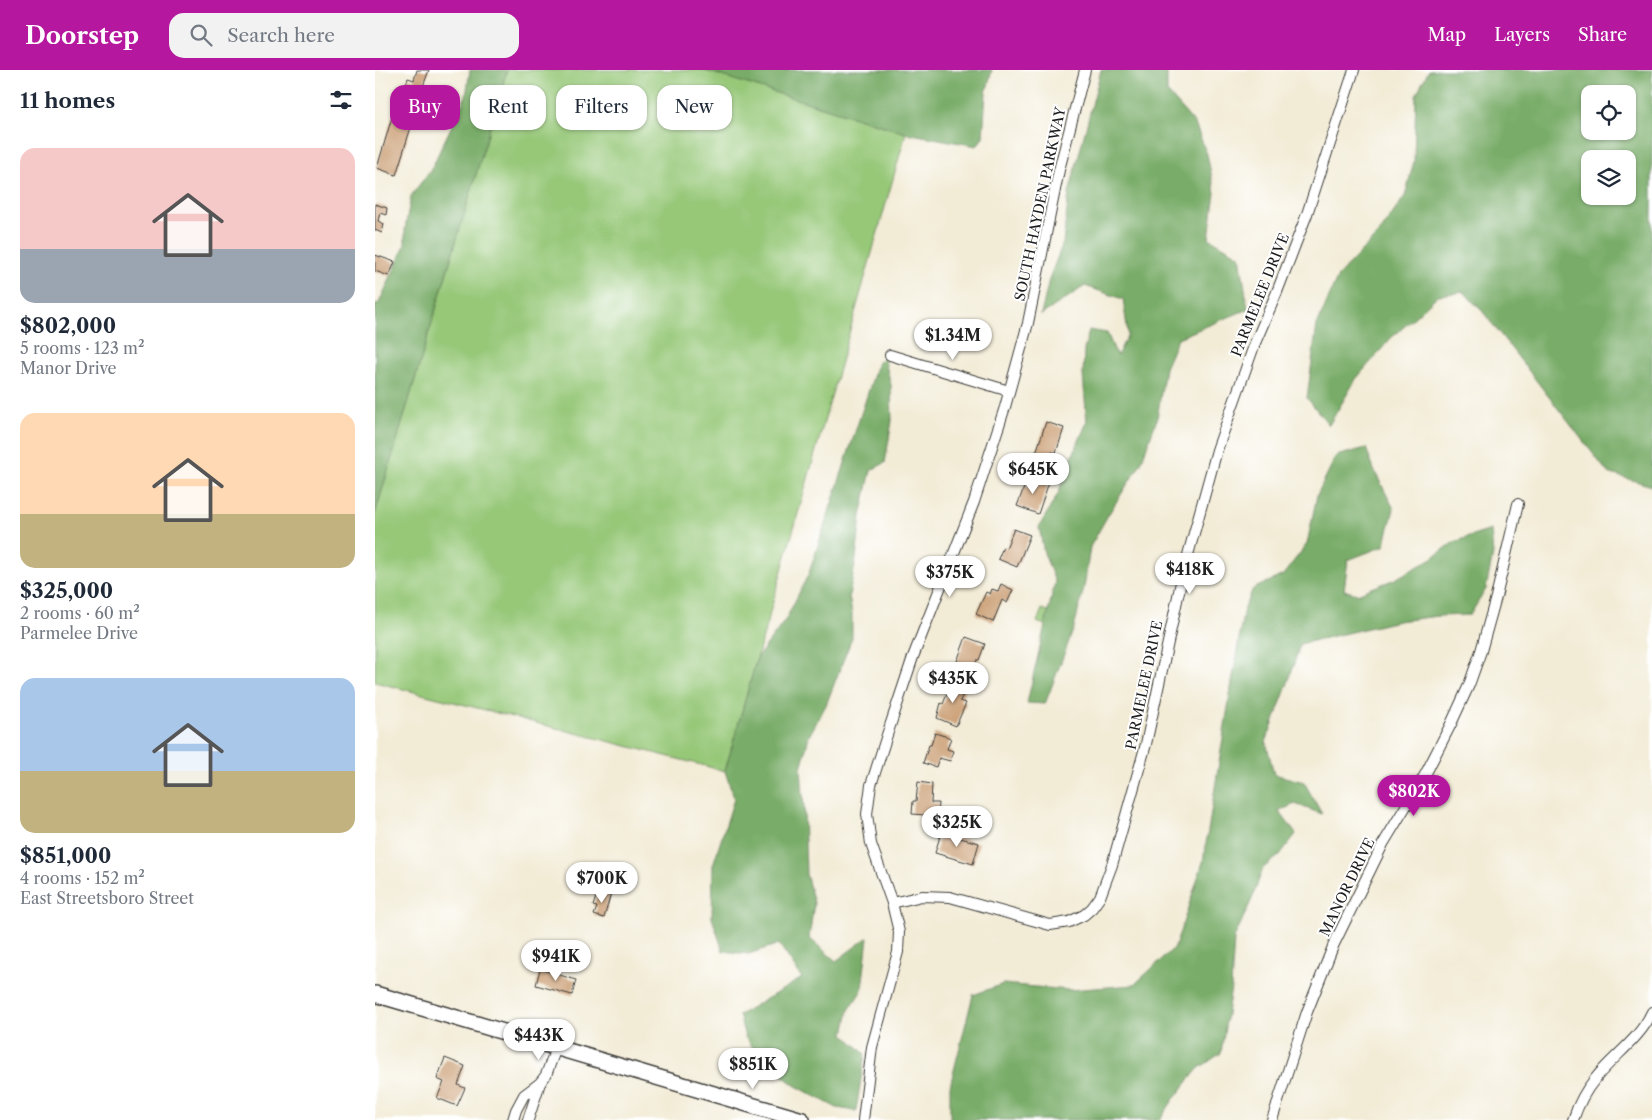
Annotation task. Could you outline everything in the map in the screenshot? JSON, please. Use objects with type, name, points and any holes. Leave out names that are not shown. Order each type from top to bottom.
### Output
[{"type":"main road","points":[[375,994],[802,1120]]},
{"type":"street","name":"SOUTH HAYDEN PARKWAY","points":[[863,1120],[872,1047],[898,952],[899,932],[892,903],[871,844],[867,814],[871,785],[912,660],[952,561],[984,472],[1009,391],[1028,323],[1059,170],[1085,70]]},
{"type":"street","name":"PARMELEE DRIVE","points":[[892,903],[922,896],[950,897],[1050,925],[1069,922],[1084,915],[1100,897],[1112,866],[1146,744],[1183,573],[1217,450],[1255,343],[1307,214],[1355,70]]},
{"type":"street","points":[[890,355],[1009,391]]},
{"type":"street","name":"MANOR DRIVE","points":[[1272,1120],[1307,1012],[1334,944],[1383,844],[1431,765],[1469,684],[1481,651],[1496,597],[1518,504]]},
{"type":"street","points":[[1573,1120],[1585,1093],[1595,1078],[1633,1039],[1652,1012]]},
{"type":"street","points":[[528,1120],[540,1083],[551,1063],[556,1048]]},
{"type":"street","points":[[513,1120],[524,1095],[540,1083]]},
{"type":"green space","points":[[470,70],[507,70],[503,85],[470,85],[470,130],[489,130],[375,514],[375,305],[379,303],[405,245],[405,229],[411,196],[431,169],[450,130],[460,130],[460,109],[466,96]]},
{"type":"green space","points":[[507,70],[703,70],[906,133],[725,771],[375,682],[375,514],[489,130],[546,130],[546,85],[503,85]]},
{"type":"green space","points":[[703,70],[992,70],[986,93],[983,137],[977,146],[906,133]]},
{"type":"green space","points":[[1101,70],[1167,70],[1167,92],[1195,124],[1207,154],[1215,193],[1209,238],[1240,256],[1248,309],[1178,338],[1165,368],[1157,419],[1141,463],[1090,547],[1084,588],[1074,628],[1045,704],[1027,703],[1055,582],[1044,553],[1039,527],[1058,494],[1087,422],[1083,375],[1084,350],[1089,330],[1107,333],[1117,356],[1128,334],[1123,299],[1085,286],[1041,315],[1049,279],[1063,243],[1069,193]]},
{"type":"green space","points":[[1429,70],[1652,70],[1652,486],[1608,473],[1483,312],[1464,292],[1438,295],[1391,338],[1356,379],[1329,425],[1307,398],[1317,325],[1338,276],[1380,232],[1405,196],[1414,161],[1416,95]]},
{"type":"green space","points":[[884,357],[891,385],[892,421],[885,463],[871,470],[861,516],[849,596],[852,614],[852,638],[826,705],[809,736],[801,769],[806,874],[814,903],[809,938],[836,961],[868,937],[862,990],[849,1010],[844,1034],[865,1054],[856,1111],[837,1108],[796,1086],[765,1063],[745,1037],[739,1015],[802,978],[779,944],[749,954],[723,951],[712,918],[713,865],[734,799],[725,771],[757,658],[786,619],[809,573],[878,362]]},
{"type":"green space","points":[[1366,448],[1374,470],[1394,509],[1384,546],[1348,560],[1344,590],[1357,594],[1395,579],[1431,559],[1454,542],[1491,530],[1493,554],[1486,589],[1470,615],[1438,616],[1398,621],[1300,644],[1266,742],[1274,774],[1304,782],[1322,814],[1295,804],[1279,811],[1296,834],[1279,856],[1263,868],[1252,899],[1234,938],[1231,988],[1221,1053],[1198,1069],[1173,1100],[1160,1120],[950,1120],[950,1086],[973,995],[1003,984],[1069,990],[1134,985],[1175,947],[1203,862],[1244,608],[1253,589],[1283,575],[1307,544],[1317,495],[1336,456]]},
{"type":"green space","points":[[1042,609],[1055,614],[1050,627],[1037,622]]},
{"type":"building","points":[[417,70],[429,70],[424,85],[406,85],[408,78],[414,80]]},
{"type":"building","points":[[390,124],[390,130],[410,130],[396,175],[377,168]]},
{"type":"building","points":[[375,204],[387,208],[386,215],[380,213],[378,221],[384,224],[382,233],[375,230]]},
{"type":"building","points":[[375,255],[395,262],[389,276],[375,271]]},
{"type":"building","points":[[1046,422],[1064,428],[1056,453],[1052,452],[1049,463],[1034,459]]},
{"type":"building","points":[[1033,477],[1049,482],[1038,514],[1017,506],[1025,485],[1029,487]]},
{"type":"building","points":[[1014,529],[1030,535],[1017,567],[998,559],[1003,547],[1006,548]]},
{"type":"building","points":[[1001,584],[1013,590],[1007,603],[1002,600],[993,622],[976,614],[986,592],[990,594],[992,589],[998,591]]},
{"type":"building","points":[[966,637],[985,644],[973,670],[956,664]]},
{"type":"building","points":[[953,679],[967,685],[960,701],[966,703],[956,726],[937,718],[941,703],[943,704]]},
{"type":"building","points":[[935,733],[951,738],[947,749],[953,751],[950,761],[939,758],[936,767],[923,763]]},
{"type":"building","points":[[918,782],[932,784],[931,803],[939,803],[938,816],[912,814],[913,801],[916,801]]},
{"type":"building","points":[[941,833],[979,843],[973,864],[935,853]]},
{"type":"building","points":[[602,890],[611,893],[604,918],[594,915],[597,907],[593,906],[596,897],[599,898]]},
{"type":"building","points":[[540,969],[576,980],[572,995],[536,985]]},
{"type":"building","points":[[445,1058],[465,1066],[458,1085],[465,1088],[457,1106],[437,1098],[444,1082],[437,1079]]}]
